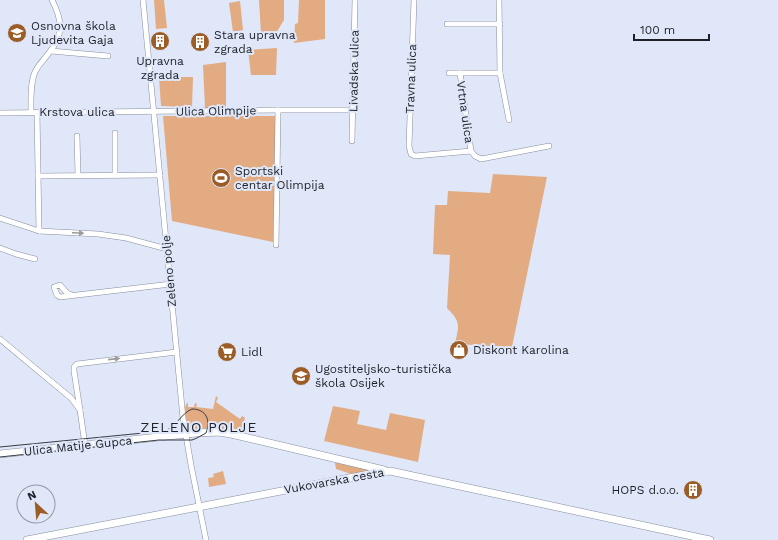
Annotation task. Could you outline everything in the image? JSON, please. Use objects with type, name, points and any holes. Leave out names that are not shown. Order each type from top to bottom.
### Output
[{"type":"main road","name":"Ulica Matije Gupca","points":[[0,454],[186,434],[228,433],[390,471]]},
{"type":"main road","name":"Vukovarska cesta","points":[[27,540],[199,506],[390,471],[710,540]]},
{"type":"street","points":[[39,231],[38,176],[34,112],[31,94],[35,73],[51,51],[61,29],[59,17],[52,0]]},
{"type":"street","name":"Zeleno polje","points":[[143,0],[186,434],[206,540]]},
{"type":"street","name":"Livadska ulica","points":[[352,141],[355,0]]},
{"type":"street","name":"Travna ulica","points":[[414,0],[409,146],[411,154],[415,156]]},
{"type":"street","points":[[499,0],[500,72],[509,120]]},
{"type":"street","points":[[447,24],[500,24]]},
{"type":"street","points":[[51,51],[108,56]]},
{"type":"street","points":[[448,73],[460,74],[500,72]]},
{"type":"street","name":"Vrtna ulica","points":[[460,74],[471,150],[475,156],[481,159],[548,146]]},
{"type":"street","points":[[276,245],[278,110]]},
{"type":"street","name":"Ulica Olimpije","points":[[154,112],[352,110]]},
{"type":"street","name":"Krstova ulica","points":[[0,113],[154,112]]},
{"type":"street","points":[[115,133],[115,175]]},
{"type":"street","points":[[77,136],[78,175]]},
{"type":"street","name":"Vrtna ulica","points":[[415,156],[471,150]]},
{"type":"street","points":[[38,176],[160,175]]},
{"type":"street","points":[[0,218],[39,231],[112,236],[126,238],[167,249]]},
{"type":"street","points":[[0,248],[35,259]]},
{"type":"street","points":[[72,295],[171,284]]},
{"type":"street","points":[[0,339],[71,398],[80,410]]},
{"type":"street","points":[[85,445],[74,371],[76,365],[79,363],[177,352]]},
{"type":"shaded area","points":[[154,0],[164,0],[167,28],[156,29]]},
{"type":"shaded area","points":[[259,0],[284,0],[284,20],[276,33],[261,33]]},
{"type":"shaded area","points":[[299,0],[325,0],[325,39],[294,43],[295,24],[298,23]]},
{"type":"shaded area","points":[[240,1],[243,30],[233,32],[229,3]]},
{"type":"shaded area","points":[[277,48],[276,75],[251,75],[248,50]]},
{"type":"shaded area","points":[[226,62],[226,108],[205,108],[203,65]]},
{"type":"shaded area","points":[[159,77],[193,77],[192,107],[161,106]]},
{"type":"shaded area","name":"Sportski centar Olimpija","points":[[163,116],[276,116],[273,242],[172,221]]},
{"type":"shaded area","points":[[493,174],[547,177],[512,347],[455,344],[458,324],[455,317],[447,308],[450,255],[433,254],[435,205],[447,205],[448,191],[490,193]]},
{"type":"shaded area","points":[[216,396],[218,398],[216,402],[240,419],[242,416],[245,418],[241,430],[220,428],[194,429],[187,425],[185,407],[187,403],[188,407],[194,407],[195,403],[197,404],[196,407],[213,409]]},
{"type":"shaded area","points":[[333,406],[360,411],[357,424],[386,430],[390,413],[425,420],[418,462],[324,441]]},
{"type":"shaded area","points":[[335,463],[372,470],[351,474],[336,469]]},
{"type":"shaded area","points":[[223,471],[226,484],[209,487],[208,478],[214,477],[213,474]]},
{"type":"tram line","points":[[0,447],[164,431],[172,427],[184,414],[192,409],[197,409],[204,413],[208,424],[206,433],[192,440],[159,440],[0,457]]},
{"type":"place","name":"Osnovna škola Ljudevita Gaja","points":[[17,33]]},
{"type":"place","name":"Upravna zgrada","points":[[160,41]]},
{"type":"place","name":"Stara upravna zgrada","points":[[200,42]]},
{"type":"place","name":"Sportski centar Olimpija","points":[[221,178]]},
{"type":"place","name":"Diskont Karolina","points":[[459,350]]},
{"type":"place","name":"Lidl","points":[[227,352]]},
{"type":"place","name":"Ugostiteljsko-turistička škola Osijek","points":[[301,376]]},
{"type":"place","name":"HOPS d.o.o.","points":[[693,490]]},
{"type":"district","name":"ZELENO POLJE","points":[[199,427]]}]
